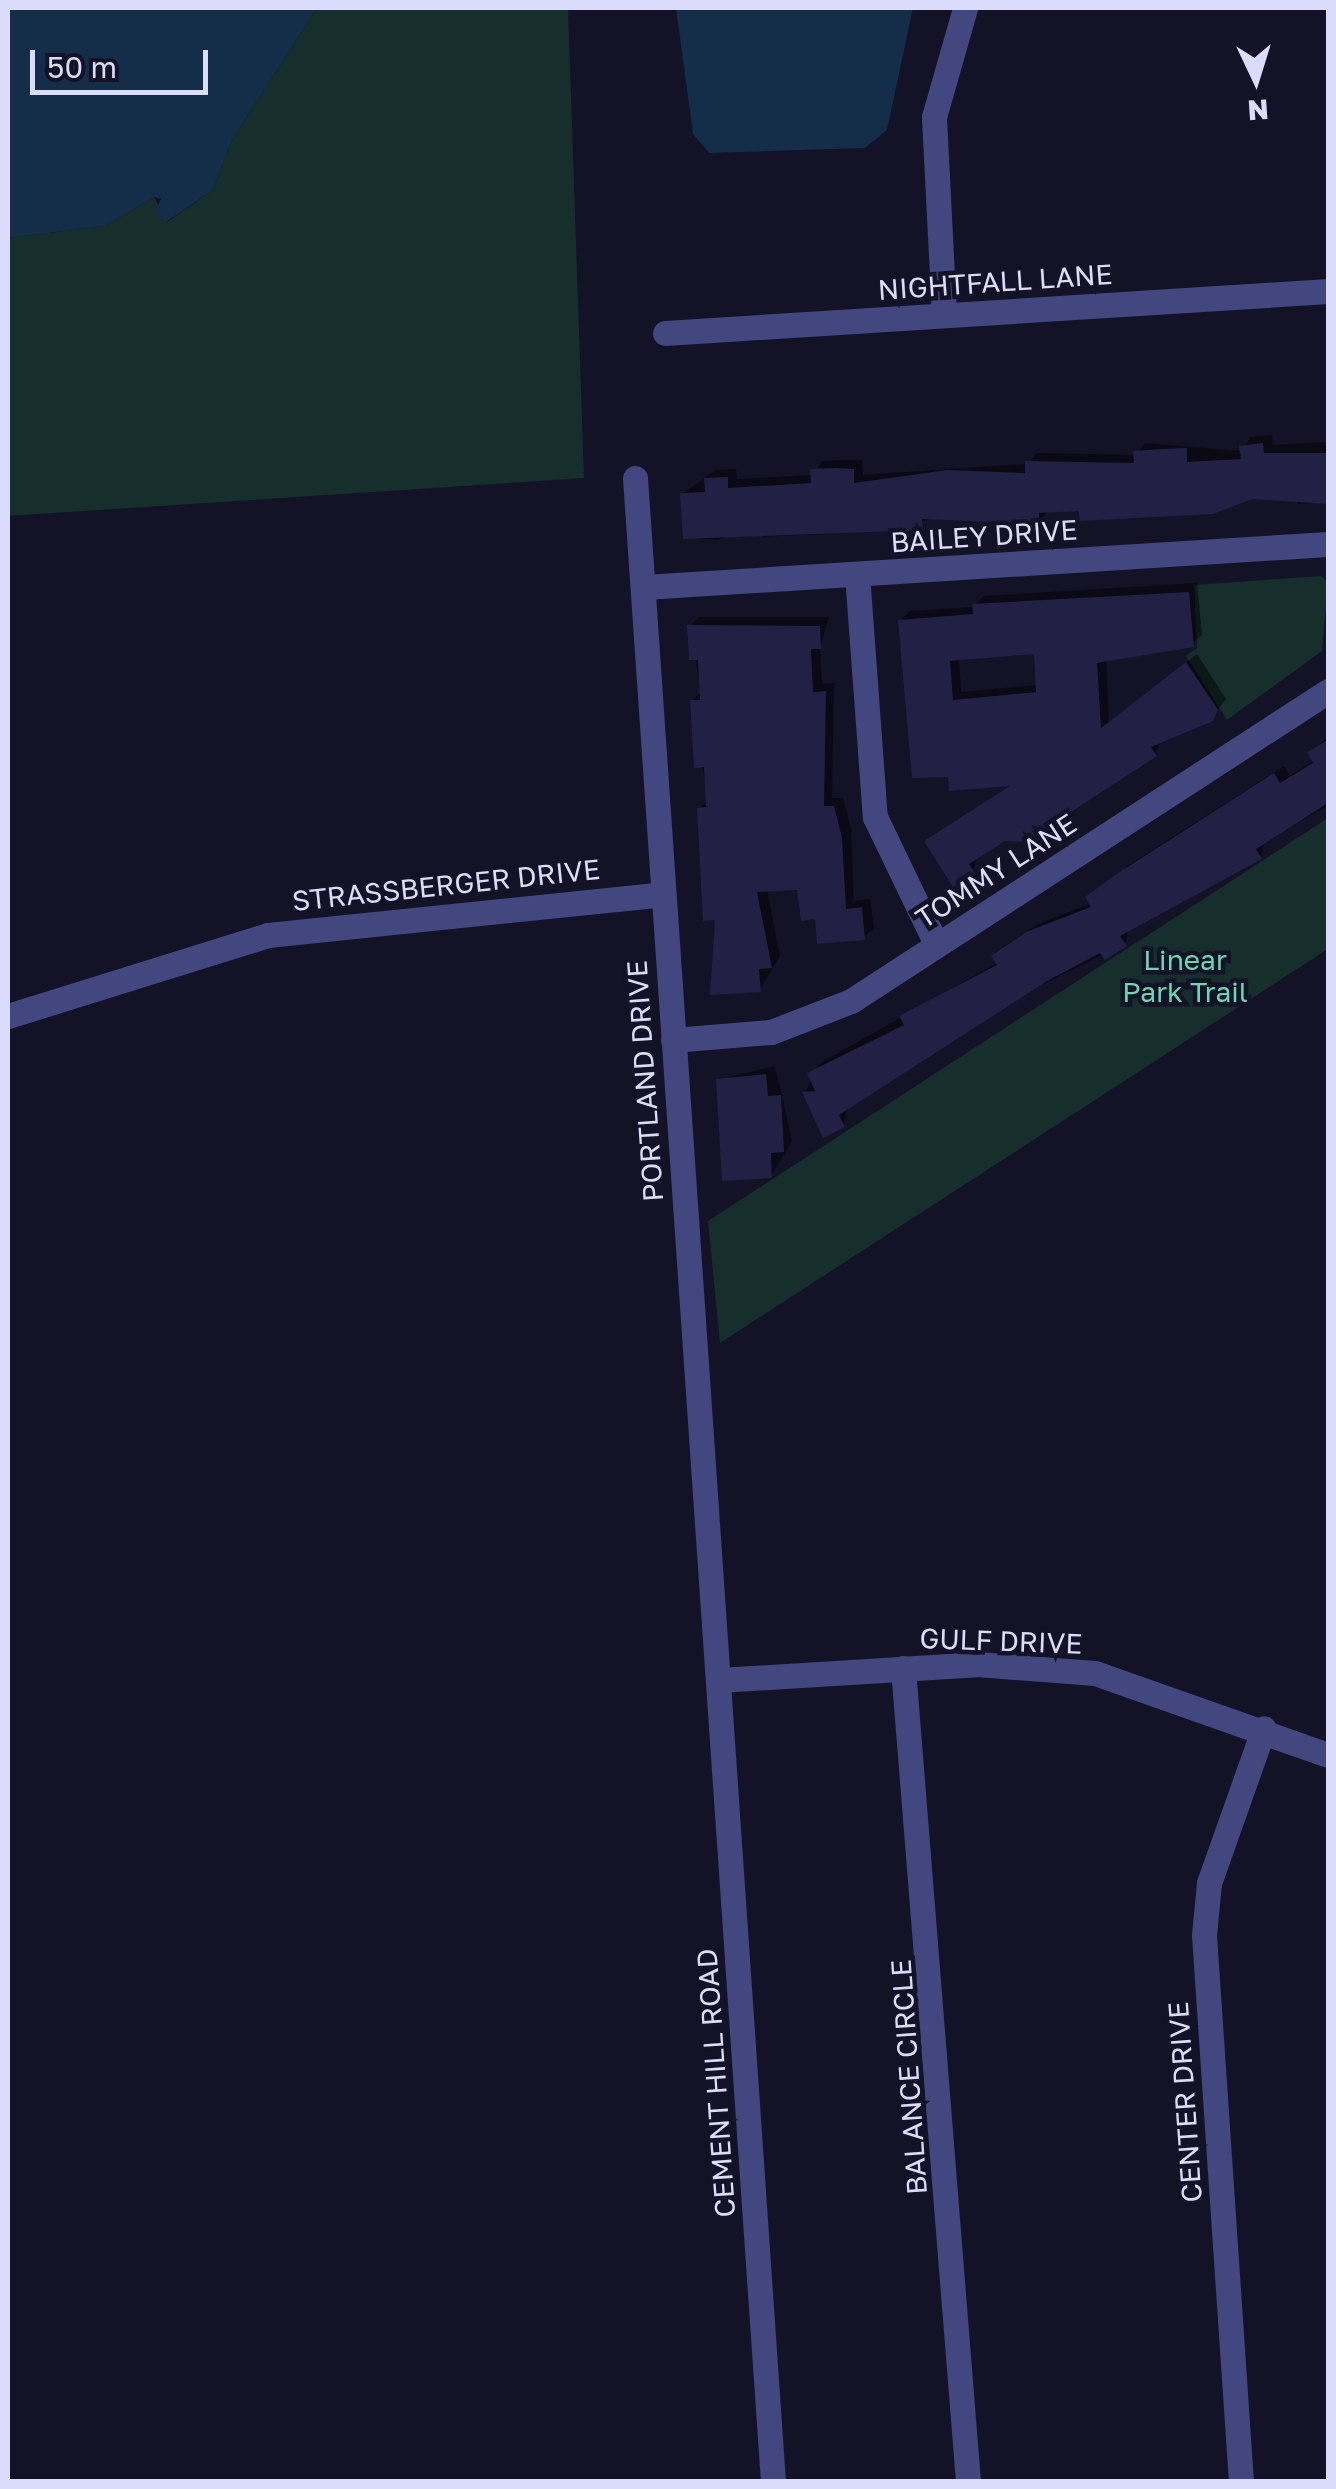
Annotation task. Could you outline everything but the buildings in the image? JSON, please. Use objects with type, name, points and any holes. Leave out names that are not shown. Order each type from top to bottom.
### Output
[{"type":"street","points":[[944,315],[934,117],[965,8]]},
{"type":"street","name":"NIGHTFALL LANE","points":[[664,334],[1328,291]]},
{"type":"street","name":"PORTLAND DRIVE","points":[[635,478],[719,1680]]},
{"type":"street","name":"BAILEY DRIVE","points":[[644,587],[1328,544]]},
{"type":"street","points":[[857,574],[875,817],[936,944]]},
{"type":"street","name":"TOMMY LANE","points":[[672,1040],[792,1027],[936,944],[1328,691]]},
{"type":"street","name":"STRASSBERGER DRIVE","points":[[8,1016],[268,935],[663,894]]},
{"type":"street","name":"GULF DRIVE","points":[[719,1680],[903,1668],[1095,1673],[1264,1728],[1328,1755]]},
{"type":"street","name":"BALANCE CIRCLE","points":[[903,1668],[968,2482]]},
{"type":"street","name":"CEMENT HILL ROAD","points":[[719,1680],[773,2482]]},
{"type":"street","name":"CENTER DRIVE","points":[[1241,2482],[1204,1936],[1209,1883],[1264,1728]]},
{"type":"green space","points":[[317,8],[568,8],[584,478],[8,516],[8,238],[105,226],[154,197],[167,222],[213,190],[232,140]]},
{"type":"green space","points":[[1321,576],[1328,582],[1322,651],[1227,720],[1186,656],[1197,648],[1194,585]]},
{"type":"green space","name":"Linear Park Trail","points":[[1328,818],[1328,949],[720,1343],[708,1221]]},
{"type":"water","points":[[8,8],[317,8],[232,140],[213,190],[166,222],[154,214],[161,199],[154,197],[105,226],[8,238]]},
{"type":"water","points":[[676,8],[913,8],[887,130],[865,148],[709,153],[693,134]]}]
